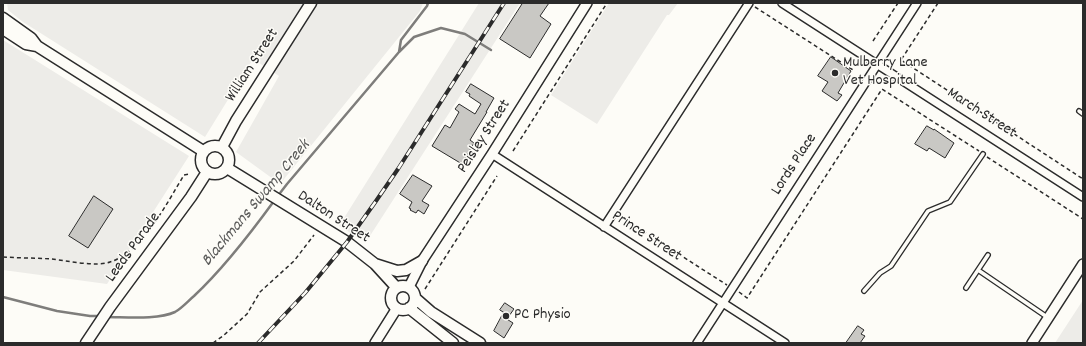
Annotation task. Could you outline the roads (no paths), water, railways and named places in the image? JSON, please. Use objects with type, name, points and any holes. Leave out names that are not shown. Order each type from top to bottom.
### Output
[{"type":"main road","name":"William Street","points":[[222,147],[236,121],[311,3]]},
{"type":"main road","points":[[3,18],[31,38],[37,46],[203,151]]},
{"type":"main road","points":[[3,29],[26,44],[37,46]]},
{"type":"main road","points":[[214,145],[222,147],[226,150],[229,158],[227,168],[220,173],[215,174],[207,172],[203,169],[200,160],[203,151],[214,145]]},
{"type":"main road","name":"Dalton Street","points":[[227,168],[347,242],[375,264],[396,287]]},
{"type":"main road","name":"Leeds Parade","points":[[86,343],[110,307],[207,172]]},
{"type":"main road","points":[[375,264],[397,271],[406,270],[422,261]]},
{"type":"main road","points":[[415,298],[414,302],[409,308],[401,309],[397,308],[392,303],[391,296],[396,287],[409,287],[415,298],[431,312],[480,343]]},
{"type":"main road","points":[[409,308],[453,343]]},
{"type":"street","name":"Peisley Street","points":[[409,287],[422,261],[492,154],[587,3]]},
{"type":"street","points":[[604,227],[749,3]]},
{"type":"street","name":"March Street","points":[[782,3],[1083,197]]},
{"type":"street","name":"Lords Place","points":[[697,343],[917,3]]},
{"type":"street","name":"Prince Street","points":[[492,154],[785,343]]},
{"type":"street","points":[[1032,343],[1083,264]]},
{"type":"street","points":[[375,343],[397,308]]},
{"type":"lane","points":[[1079,111],[1083,114]]},
{"type":"lane","points":[[864,290],[880,273],[892,266],[928,211],[950,202],[983,154]]},
{"type":"lane","points":[[966,288],[988,255]]},
{"type":"lane","points":[[978,270],[1048,318]]},
{"type":"waterway","points":[[399,52],[401,40],[428,3]]},
{"type":"waterway","name":"Blackmans Swamp Creek","points":[[277,197],[399,52],[414,37],[441,28],[465,34],[491,50]]},
{"type":"waterway","name":"Blackmans Swamp Creek","points":[[106,317],[151,317],[168,315],[178,310],[205,285],[226,262],[274,201]]},
{"type":"waterway","name":"Blackmans Swamp Creek","points":[[3,297],[57,311],[90,316],[101,316]]},
{"type":"railway","points":[[258,343],[305,293],[347,242],[398,169],[504,3]]},
{"type":"place","name":"Mulberry Lane Vet Hospital","points":[[835,73]]},
{"type":"place","name":"PC Physio","points":[[506,316]]}]
